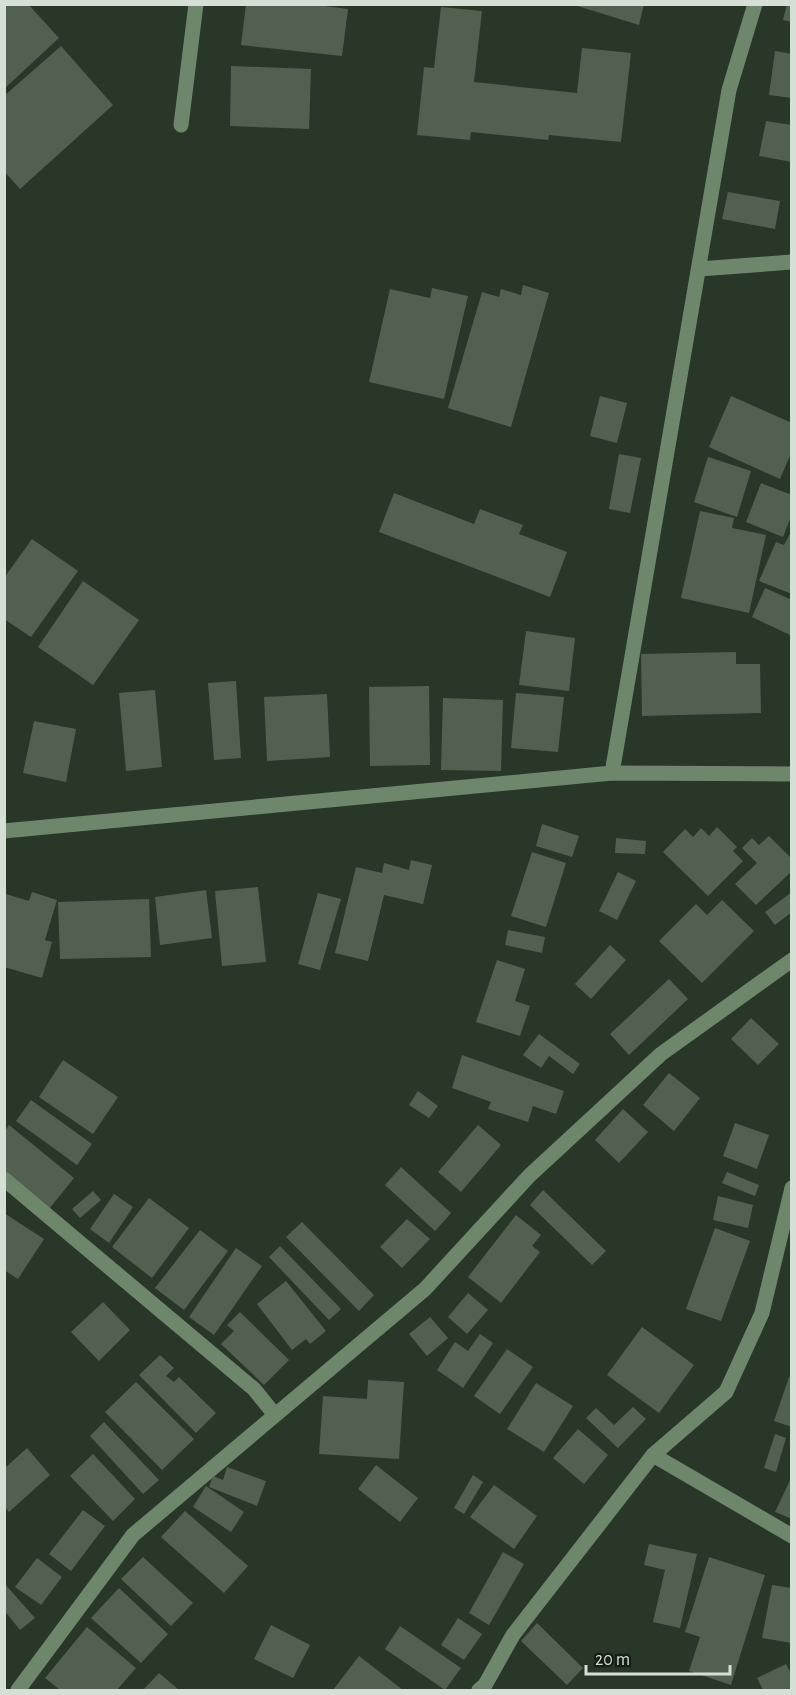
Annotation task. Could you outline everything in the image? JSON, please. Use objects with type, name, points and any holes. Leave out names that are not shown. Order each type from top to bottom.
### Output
[{"type":"street","points":[[181,125],[196,4]]},
{"type":"street","points":[[612,773],[729,90],[755,4]]},
{"type":"street","points":[[699,269],[792,262]]},
{"type":"street","points":[[4,831],[612,773],[792,774]]},
{"type":"street","points":[[18,1690],[132,1535],[424,1289],[529,1176],[661,1054],[792,960]]},
{"type":"street","points":[[4,1179],[254,1389],[275,1415]]},
{"type":"street","points":[[484,1689],[513,1635],[652,1455],[726,1392],[762,1312],[792,1188]]},
{"type":"street","points":[[652,1455],[792,1536]]},
{"type":"building","points":[[4,4],[28,4],[59,38],[4,89]]},
{"type":"building","points":[[246,4],[309,4],[348,9],[342,56],[241,45]]},
{"type":"building","points":[[571,4],[644,4],[639,25]]},
{"type":"building","points":[[787,4],[792,4],[792,22],[783,20]]},
{"type":"building","points":[[441,7],[482,11],[474,82],[577,93],[582,48],[631,53],[621,142],[549,135],[548,140],[471,132],[470,140],[417,135],[424,67],[434,68]]},
{"type":"building","points":[[61,46],[113,105],[20,189],[4,171],[4,96]]},
{"type":"building","points":[[775,51],[792,54],[792,98],[769,95]]},
{"type":"building","points":[[231,66],[311,69],[309,129],[230,126]]},
{"type":"building","points":[[766,121],[792,125],[792,162],[759,156]]},
{"type":"building","points":[[728,192],[780,201],[775,229],[722,219]]},
{"type":"building","points":[[523,285],[549,293],[511,427],[448,408],[482,292],[499,297],[501,289],[521,295]]},
{"type":"building","points":[[432,288],[468,296],[444,399],[369,382],[390,289],[430,298]]},
{"type":"building","points":[[600,396],[627,403],[617,443],[590,436]]},
{"type":"building","points":[[731,396],[792,423],[792,451],[780,479],[709,447]]},
{"type":"building","points":[[619,454],[641,458],[630,513],[609,509]]},
{"type":"building","points":[[708,457],[751,471],[737,517],[694,502]]},
{"type":"building","points":[[761,483],[792,495],[792,514],[783,537],[746,522]]},
{"type":"building","points":[[394,493],[474,524],[480,509],[523,525],[519,534],[567,552],[550,597],[379,532]]},
{"type":"building","points":[[700,511],[734,518],[732,528],[766,535],[749,613],[681,598]]},
{"type":"building","points":[[790,534],[792,535],[792,594],[759,581],[776,542],[784,545]]},
{"type":"building","points":[[32,539],[78,571],[31,637],[4,619],[4,578]]},
{"type":"building","points":[[83,581],[139,620],[93,685],[38,647]]},
{"type":"building","points":[[765,588],[792,600],[792,636],[752,617]]},
{"type":"building","points":[[526,631],[575,638],[569,691],[519,685]]},
{"type":"building","points":[[736,652],[736,664],[760,664],[761,713],[642,716],[641,654]]},
{"type":"building","points":[[236,681],[241,758],[214,760],[208,683]]},
{"type":"building","points":[[429,686],[430,765],[370,766],[369,687]]},
{"type":"building","points":[[155,690],[162,767],[126,771],[119,693]]},
{"type":"building","points":[[516,693],[564,697],[558,752],[511,748]]},
{"type":"building","points":[[327,694],[330,757],[267,761],[264,697]]},
{"type":"building","points":[[443,698],[503,700],[501,771],[441,770]]},
{"type":"building","points":[[34,721],[76,729],[66,782],[23,773]]},
{"type":"building","points":[[542,824],[579,836],[572,857],[536,846]]},
{"type":"building","points":[[717,827],[737,847],[733,851],[743,861],[708,896],[663,852],[685,829],[693,837],[701,828],[709,836]]},
{"type":"building","points":[[769,836],[792,859],[792,871],[756,905],[735,884],[757,863],[742,848],[752,838],[759,845]]},
{"type":"building","points":[[616,838],[646,841],[645,854],[615,853]]},
{"type":"building","points":[[532,852],[566,863],[546,927],[511,916]]},
{"type":"building","points":[[411,860],[432,865],[423,904],[384,895],[368,961],[335,953],[356,867],[382,873],[384,863],[409,870]]},
{"type":"building","points":[[618,872],[636,881],[617,920],[599,911]]},
{"type":"building","points":[[258,887],[266,962],[222,966],[215,891]]},
{"type":"building","points":[[206,890],[212,938],[160,945],[155,897]]},
{"type":"building","points":[[32,892],[57,900],[45,940],[52,942],[42,978],[4,967],[4,900],[6,894],[29,901]]},
{"type":"building","points":[[792,892],[792,912],[775,925],[765,912]]},
{"type":"building","points":[[318,893],[341,899],[320,970],[298,964]]},
{"type":"building","points":[[149,899],[151,957],[60,959],[58,902]]},
{"type":"building","points":[[722,900],[754,931],[702,983],[659,941],[696,904],[707,915]]},
{"type":"building","points":[[508,930],[545,937],[542,953],[505,945]]},
{"type":"building","points":[[610,945],[626,960],[591,999],[575,984]]},
{"type":"building","points":[[497,960],[525,969],[515,1001],[530,1006],[520,1036],[476,1022]]},
{"type":"building","points":[[669,979],[688,999],[629,1055],[610,1034]]},
{"type":"building","points":[[751,1018],[779,1044],[758,1065],[731,1039]]},
{"type":"building","points":[[539,1034],[580,1064],[573,1074],[549,1056],[541,1068],[523,1055]]},
{"type":"building","points":[[462,1055],[564,1091],[556,1114],[533,1106],[528,1122],[488,1109],[491,1102],[452,1088]]},
{"type":"building","points":[[63,1060],[118,1097],[93,1134],[39,1097]]},
{"type":"building","points":[[669,1073],[700,1098],[674,1131],[643,1105]]},
{"type":"building","points":[[418,1091],[438,1106],[429,1118],[409,1105]]},
{"type":"building","points":[[31,1100],[92,1144],[77,1165],[16,1121]]},
{"type":"building","points":[[623,1109],[648,1132],[619,1163],[595,1140]]},
{"type":"building","points":[[735,1123],[769,1135],[757,1169],[723,1156]]},
{"type":"building","points":[[9,1125],[74,1178],[49,1209],[5,1173],[5,1131]]},
{"type":"building","points":[[478,1125],[501,1145],[461,1192],[438,1172]]},
{"type":"building","points":[[401,1167],[451,1213],[435,1231],[385,1185]]},
{"type":"building","points":[[727,1172],[759,1185],[755,1196],[722,1183]]},
{"type":"building","points":[[543,1190],[606,1251],[592,1265],[530,1205]]},
{"type":"building","points":[[93,1191],[101,1200],[80,1218],[72,1209]]},
{"type":"building","points":[[114,1194],[133,1207],[109,1243],[90,1229]]},
{"type":"building","points":[[718,1196],[753,1205],[748,1228],[713,1220]]},
{"type":"building","points":[[149,1198],[189,1228],[152,1278],[112,1247]]},
{"type":"building","points":[[4,1213],[44,1239],[18,1279],[4,1270]]},
{"type":"building","points":[[516,1215],[541,1235],[532,1246],[540,1252],[501,1303],[468,1277]]},
{"type":"building","points":[[407,1219],[430,1239],[402,1268],[380,1247]]},
{"type":"building","points":[[302,1222],[374,1295],[359,1311],[286,1237]]},
{"type":"building","points":[[715,1228],[750,1241],[721,1321],[686,1309]]},
{"type":"building","points":[[200,1230],[228,1251],[184,1310],[155,1288]]},
{"type":"building","points":[[280,1246],[341,1309],[329,1320],[269,1257]]},
{"type":"building","points":[[236,1248],[262,1266],[214,1335],[189,1317]]},
{"type":"building","points":[[286,1281],[326,1331],[310,1344],[306,1339],[292,1350],[257,1304]]},
{"type":"building","points":[[468,1293],[488,1310],[467,1334],[448,1317]]},
{"type":"building","points":[[103,1302],[130,1330],[99,1361],[71,1332]]},
{"type":"building","points":[[240,1312],[289,1360],[264,1385],[221,1344],[234,1331],[227,1325]]},
{"type":"building","points":[[430,1317],[448,1338],[427,1356],[409,1334]]},
{"type":"building","points":[[642,1327],[694,1365],[659,1413],[607,1375]]},
{"type":"building","points":[[480,1334],[493,1343],[463,1388],[437,1370],[455,1342],[468,1351]]},
{"type":"building","points":[[507,1349],[533,1367],[500,1414],[474,1396]]},
{"type":"building","points":[[160,1355],[174,1368],[166,1376],[174,1382],[179,1377],[216,1413],[196,1433],[139,1375]]},
{"type":"building","points":[[789,1377],[792,1378],[792,1427],[774,1421]]},
{"type":"building","points":[[368,1380],[404,1382],[399,1459],[319,1454],[323,1396],[367,1399]]},
{"type":"building","points":[[136,1382],[194,1439],[162,1470],[105,1412]]},
{"type":"building","points":[[536,1383],[573,1406],[544,1452],[507,1429]]},
{"type":"building","points":[[633,1407],[646,1419],[618,1448],[586,1418],[596,1408],[614,1425]]},
{"type":"building","points":[[104,1422],[159,1480],[143,1494],[90,1436]]},
{"type":"building","points":[[578,1429],[608,1455],[584,1484],[553,1458]]},
{"type":"building","points":[[775,1434],[786,1438],[776,1472],[764,1468]]},
{"type":"building","points":[[27,1448],[50,1475],[9,1512],[5,1507],[5,1468]]},
{"type":"building","points":[[93,1454],[135,1499],[113,1521],[70,1476]]},
{"type":"building","points":[[376,1465],[418,1498],[400,1522],[358,1489]]},
{"type":"building","points":[[227,1467],[266,1481],[257,1506],[209,1487],[213,1476],[223,1480]]},
{"type":"building","points":[[473,1475],[483,1482],[464,1514],[454,1508]]},
{"type":"building","points":[[792,1476],[792,1519],[775,1512]]},
{"type":"building","points":[[494,1485],[537,1516],[514,1549],[470,1517]]},
{"type":"building","points":[[206,1486],[244,1512],[231,1532],[193,1507]]},
{"type":"building","points":[[83,1510],[105,1526],[71,1571],[49,1554]]},
{"type":"building","points":[[185,1511],[248,1566],[224,1593],[161,1537]]},
{"type":"building","points":[[649,1544],[697,1554],[680,1628],[653,1622],[665,1570],[644,1565]]},
{"type":"building","points":[[503,1552],[524,1564],[489,1625],[469,1613]]},
{"type":"building","points":[[143,1557],[193,1603],[171,1626],[121,1579]]},
{"type":"building","points":[[709,1557],[765,1575],[731,1685],[689,1671],[700,1637],[685,1632]]},
{"type":"building","points":[[37,1558],[62,1577],[41,1605],[15,1587]]},
{"type":"building","points":[[4,1583],[35,1618],[20,1630],[4,1610]]},
{"type":"building","points":[[772,1585],[792,1588],[792,1643],[762,1638]]},
{"type":"building","points":[[119,1588],[168,1634],[141,1663],[91,1618]]},
{"type":"building","points":[[458,1618],[482,1634],[464,1660],[441,1645]]},
{"type":"building","points":[[537,1623],[583,1668],[567,1685],[521,1641]]},
{"type":"building","points":[[271,1625],[310,1645],[293,1678],[254,1659]]},
{"type":"building","points":[[400,1626],[461,1668],[445,1690],[385,1649]]},
{"type":"building","points":[[87,1627],[136,1668],[117,1690],[60,1690],[45,1678]]},
{"type":"building","points":[[359,1656],[403,1690],[333,1690]]},
{"type":"building","points":[[786,1664],[792,1675],[792,1690],[763,1690],[757,1678]]},
{"type":"building","points":[[159,1673],[179,1690],[143,1690]]}]
